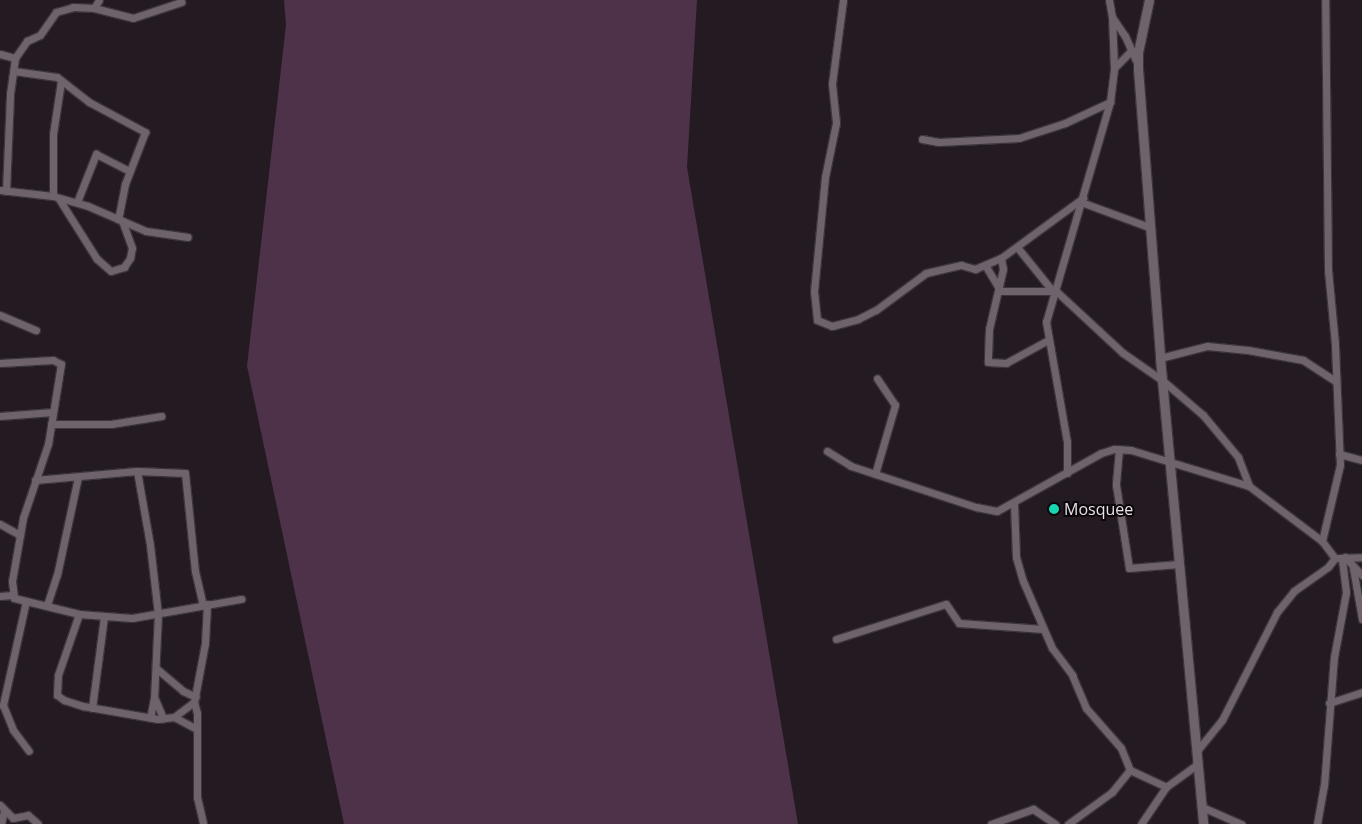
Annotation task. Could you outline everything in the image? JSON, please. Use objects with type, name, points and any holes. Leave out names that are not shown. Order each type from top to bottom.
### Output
[{"type":"street","points":[[94,8],[99,0]]},
{"type":"street","points":[[843,0],[832,84],[836,123],[825,177],[814,291],[817,320],[832,326],[858,319],[876,310],[926,273],[958,265],[971,269],[1001,258],[1082,200]]},
{"type":"street","points":[[1067,473],[1066,442],[1046,322],[1053,290],[1082,200],[1110,102],[1114,68],[1112,17],[1109,0]]},
{"type":"street","points":[[1149,0],[1139,44],[1138,69],[1160,358],[1203,824]]},
{"type":"street","points":[[1322,541],[1340,475],[1335,381],[1336,344],[1328,270],[1325,0]]},
{"type":"street","points":[[181,2],[133,18],[94,8],[73,7],[56,12],[40,34],[27,41],[15,58],[4,131],[3,190],[56,197],[76,202],[146,230],[188,237]]},
{"type":"street","points":[[1112,17],[1132,50],[1138,69]]},
{"type":"street","points":[[1114,68],[1132,50]]},
{"type":"street","points":[[0,54],[15,58]]},
{"type":"street","points":[[14,71],[44,73],[61,81],[90,102],[145,132],[130,172],[120,220],[132,248],[130,258],[124,267],[110,271],[97,259],[56,197],[53,134],[61,81]]},
{"type":"street","points":[[922,139],[939,142],[1019,138],[1065,123],[1110,102]]},
{"type":"street","points":[[76,202],[96,154],[130,172]]},
{"type":"street","points":[[1082,200],[1149,227]]},
{"type":"street","points":[[1017,247],[1053,290],[1123,353],[1162,380],[1203,415],[1238,457],[1249,486]]},
{"type":"street","points":[[1001,258],[998,290],[989,329],[988,362],[1006,363],[1048,340]]},
{"type":"street","points":[[985,265],[998,290]]},
{"type":"street","points":[[998,290],[1016,293],[1053,290]]},
{"type":"street","points":[[0,315],[36,330]]},
{"type":"street","points":[[1160,358],[1207,346],[1248,350],[1303,360],[1335,381]]},
{"type":"street","points":[[0,363],[54,360],[61,364],[44,457],[35,480],[20,535],[12,595]]},
{"type":"street","points":[[875,474],[882,439],[895,404],[877,378]]},
{"type":"street","points":[[0,416],[53,412]]},
{"type":"street","points":[[51,424],[111,424],[161,416]]},
{"type":"street","points":[[1119,449],[1116,486],[1129,568],[1179,564]]},
{"type":"street","points":[[827,451],[851,466],[990,511],[1014,504],[1101,453],[1119,449],[1169,459],[1249,486],[1322,541],[1362,575]]},
{"type":"street","points":[[1339,454],[1362,460]]},
{"type":"street","points":[[35,480],[137,472],[173,471],[187,475],[195,571],[205,605],[205,643],[195,700],[197,797],[203,824]]},
{"type":"street","points":[[137,472],[150,544],[158,614],[157,669],[150,718]]},
{"type":"street","points":[[47,605],[58,575],[78,477]]},
{"type":"street","points":[[1014,504],[1016,556],[1023,581],[1041,616],[1042,629],[1072,675],[1086,708],[1121,748],[1130,770],[1166,787]]},
{"type":"street","points":[[0,524],[20,535]]},
{"type":"street","points":[[1196,752],[1222,720],[1278,612],[1294,591],[1341,558],[1362,557]]},
{"type":"street","points":[[1317,824],[1324,786],[1330,703],[1346,592],[1341,558]]},
{"type":"street","points":[[1353,568],[1362,620]]},
{"type":"street","points":[[0,596],[12,595],[17,600],[47,605],[79,614],[132,618],[241,599]]},
{"type":"street","points":[[26,601],[3,705],[13,730],[29,752]]},
{"type":"street","points":[[836,639],[946,604],[959,623],[1042,629]]},
{"type":"street","points":[[79,614],[58,675],[56,695],[64,700],[92,708],[150,718],[174,717],[197,729]]},
{"type":"street","points":[[92,708],[104,617]]},
{"type":"street","points":[[157,669],[195,700]]},
{"type":"street","points":[[1330,703],[1362,692]]},
{"type":"street","points":[[154,698],[163,718]]},
{"type":"street","points":[[174,717],[195,700]]},
{"type":"street","points":[[1141,824],[1166,787],[1198,764]]},
{"type":"street","points":[[1068,824],[1112,792],[1130,770]]},
{"type":"street","points":[[1202,807],[1241,824]]},
{"type":"street","points":[[1,824],[2,808]]},
{"type":"street","points":[[2,808],[13,818],[28,815],[38,824]]},
{"type":"street","points":[[991,824],[1033,809],[1055,824]]},
{"type":"shaded area","points":[[284,0],[697,0],[687,167],[798,824],[344,824],[247,366],[286,25]]},
{"type":"place","name":"Mosquee","points":[[1054,509]]}]
